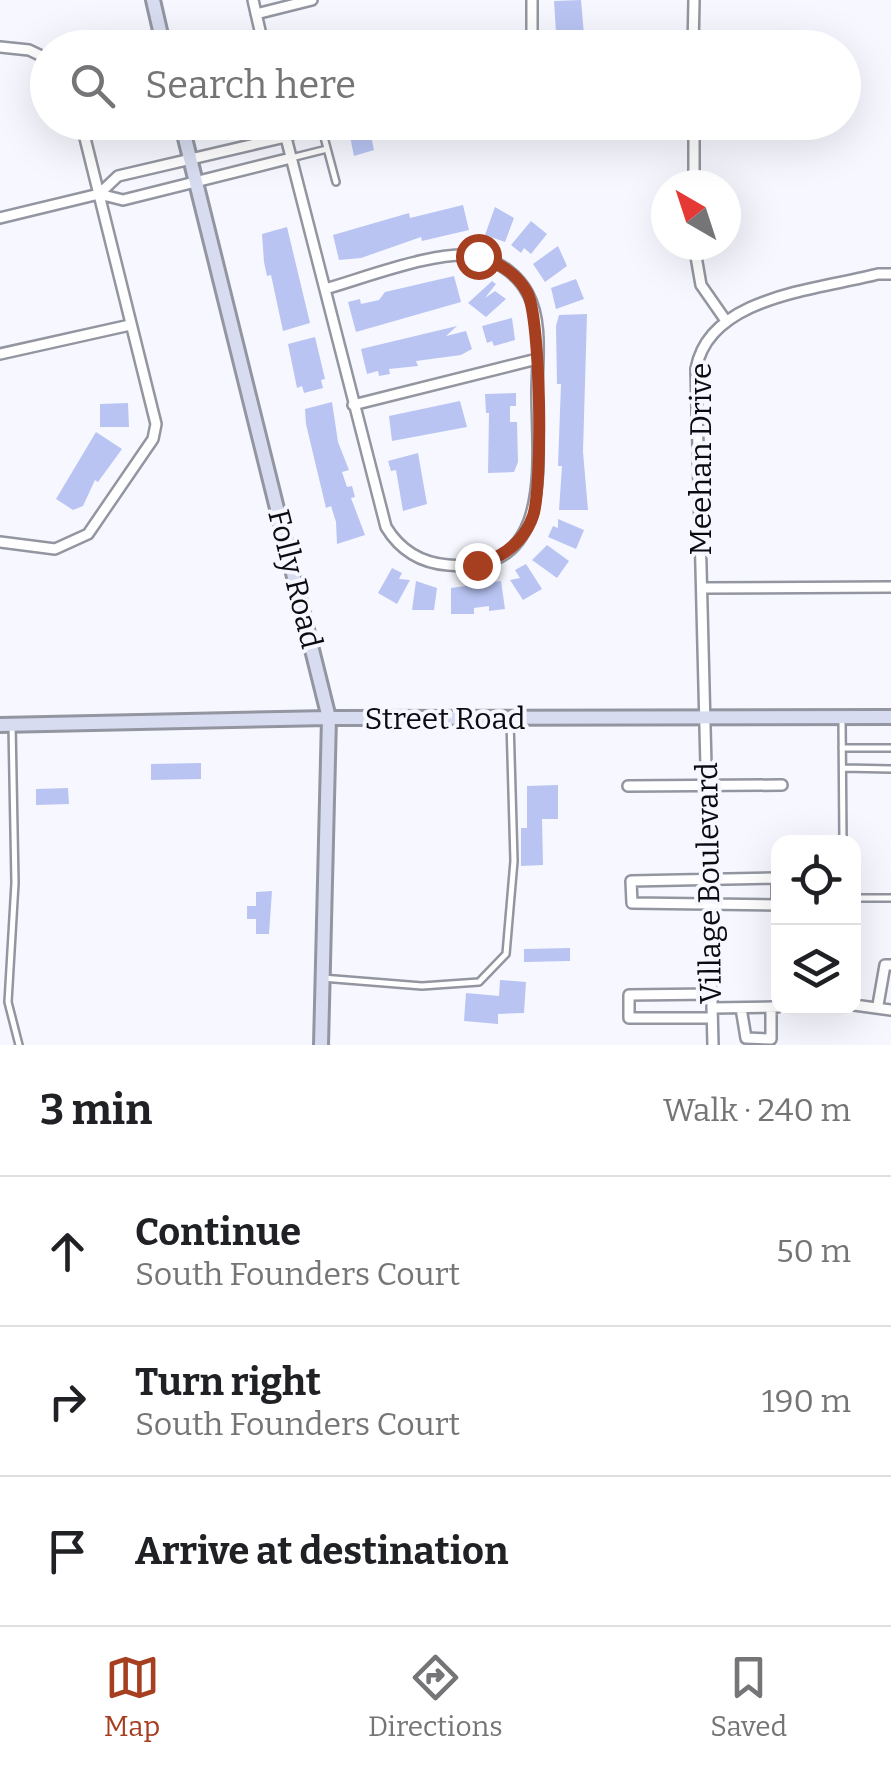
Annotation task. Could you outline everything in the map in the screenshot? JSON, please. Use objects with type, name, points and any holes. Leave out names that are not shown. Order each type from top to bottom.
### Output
[{"type":"street","points":[[153,0],[160,30]]},
{"type":"street","points":[[252,0],[260,30]]},
{"type":"street","points":[[256,14],[312,0]]},
{"type":"street","points":[[532,0],[532,30]]},
{"type":"street","points":[[694,0],[694,30]]},
{"type":"street","points":[[0,46],[30,51]]},
{"type":"street","points":[[0,542],[56,549],[88,534],[148,449],[156,424],[85,140]]},
{"type":"street","name":"Folly Road","points":[[185,140],[329,718],[321,1045]]},
{"type":"street","points":[[98,194],[118,176],[271,140]]},
{"type":"street","points":[[286,140],[354,405],[391,535],[425,561],[477,565],[510,549],[534,514],[536,319],[528,295],[514,274],[492,261],[452,256],[325,289]]},
{"type":"street","points":[[694,140],[694,170]]},
{"type":"street","points":[[0,218],[98,194],[123,200],[291,158]]},
{"type":"street","points":[[697,260],[701,284],[724,318]]},
{"type":"street","name":"Meehan Drive","points":[[706,721],[696,370],[700,350],[724,318],[753,306],[891,274]]},
{"type":"street","points":[[0,354],[130,325]]},
{"type":"street","points":[[354,405],[536,358]]},
{"type":"street","points":[[702,588],[891,587]]},
{"type":"street","name":"Street Road","points":[[6,725],[329,718],[706,721],[891,717]]},
{"type":"street","name":"Village Boulevard","points":[[706,721],[713,1045]]},
{"type":"street","points":[[628,786],[782,785]]},
{"type":"street","points":[[777,878],[778,905],[632,903],[631,881],[710,880],[777,878]]},
{"type":"street","points":[[878,1005],[885,965],[891,965]]},
{"type":"street","points":[[712,994],[629,995],[629,1018],[771,1007]]},
{"type":"street","points":[[861,1005],[891,1010]]},
{"type":"street","points":[[740,1008],[746,1038],[771,1039],[774,1015]]},
{"type":"lane","points":[[325,140],[336,182]]},
{"type":"lane","points":[[291,158],[327,149]]},
{"type":"lane","points":[[842,718],[843,835]]},
{"type":"lane","points":[[320,978],[422,986],[479,982],[506,954],[514,861],[510,719]]},
{"type":"lane","points":[[6,725],[15,883],[8,1002],[19,1045]]},
{"type":"lane","points":[[842,748],[891,748]]},
{"type":"lane","points":[[842,768],[891,769]]},
{"type":"lane","points":[[861,898],[891,898]]},
{"type":"building","points":[[581,0],[584,30],[556,30],[554,1]]},
{"type":"building","points":[[351,140],[372,140],[374,150],[354,156]]},
{"type":"building","points":[[463,205],[469,230],[422,241],[421,237],[361,258],[339,260],[333,235],[409,213],[410,218]]},
{"type":"building","points":[[495,207],[514,218],[505,242],[485,235]]},
{"type":"building","points":[[531,221],[547,234],[531,254],[524,248],[521,253],[511,245]]},
{"type":"building","points":[[287,227],[310,323],[283,331],[271,275],[267,276],[262,234]]},
{"type":"building","points":[[558,246],[567,266],[545,282],[533,264]]},
{"type":"building","points":[[454,276],[461,302],[356,332],[348,302],[379,300],[385,292]]},
{"type":"building","points":[[576,279],[584,299],[556,309],[551,288]]},
{"type":"building","points":[[492,281],[496,284],[485,298],[495,291],[506,299],[486,317],[468,303]]},
{"type":"building","points":[[587,314],[583,452],[588,510],[559,510],[561,384],[557,384],[556,326],[559,315]]},
{"type":"building","points":[[512,318],[515,340],[494,346],[492,341],[487,343],[482,326]]},
{"type":"building","points":[[457,326],[446,336],[466,331],[472,349],[461,355],[416,361],[418,366],[389,369],[390,374],[367,374],[361,349]]},
{"type":"building","points":[[315,337],[325,379],[321,380],[323,388],[304,393],[302,386],[297,388],[288,344]]},
{"type":"building","points":[[516,393],[516,406],[510,406],[510,422],[517,422],[518,462],[514,472],[488,473],[489,413],[485,394]]},
{"type":"building","points":[[460,401],[467,427],[392,441],[389,416]]},
{"type":"building","points":[[332,402],[338,442],[349,470],[342,472],[347,487],[352,486],[355,497],[351,498],[365,535],[337,544],[336,522],[331,506],[326,508],[305,409]]},
{"type":"building","points":[[128,403],[129,427],[100,427],[100,404]]},
{"type":"building","points":[[96,432],[122,449],[98,482],[95,480],[83,506],[73,510],[56,499]]},
{"type":"building","points":[[418,453],[427,504],[403,511],[396,470],[391,471],[388,461]]},
{"type":"building","points":[[558,519],[584,530],[576,549],[548,537],[553,526],[558,528]]},
{"type":"building","points":[[547,545],[569,561],[557,578],[532,560]]},
{"type":"building","points":[[526,564],[542,589],[523,600],[510,580],[520,578],[515,570]]},
{"type":"building","points":[[392,568],[402,573],[399,579],[410,580],[397,604],[378,593]]},
{"type":"building","points":[[416,581],[437,588],[434,610],[412,610]]},
{"type":"building","points":[[501,581],[505,609],[489,611],[489,606],[474,608],[474,614],[451,614],[451,588]]},
{"type":"building","points":[[201,763],[201,779],[151,780],[151,764]]},
{"type":"building","points":[[558,785],[558,819],[542,819],[543,865],[521,866],[521,828],[527,828],[527,786]]},
{"type":"building","points":[[68,788],[69,804],[36,805],[36,789]]},
{"type":"building","points":[[272,891],[269,934],[256,934],[256,919],[247,919],[247,906],[256,906],[256,892]]},
{"type":"building","points":[[570,948],[570,961],[524,962],[524,949]]},
{"type":"building","points":[[500,980],[526,982],[524,1013],[498,1014],[498,1024],[464,1021],[466,993],[499,996]]},
{"type":"route","points":[[477,565],[502,555],[518,541],[528,528],[538,498],[536,319],[524,286],[514,274],[478,256]]}]
